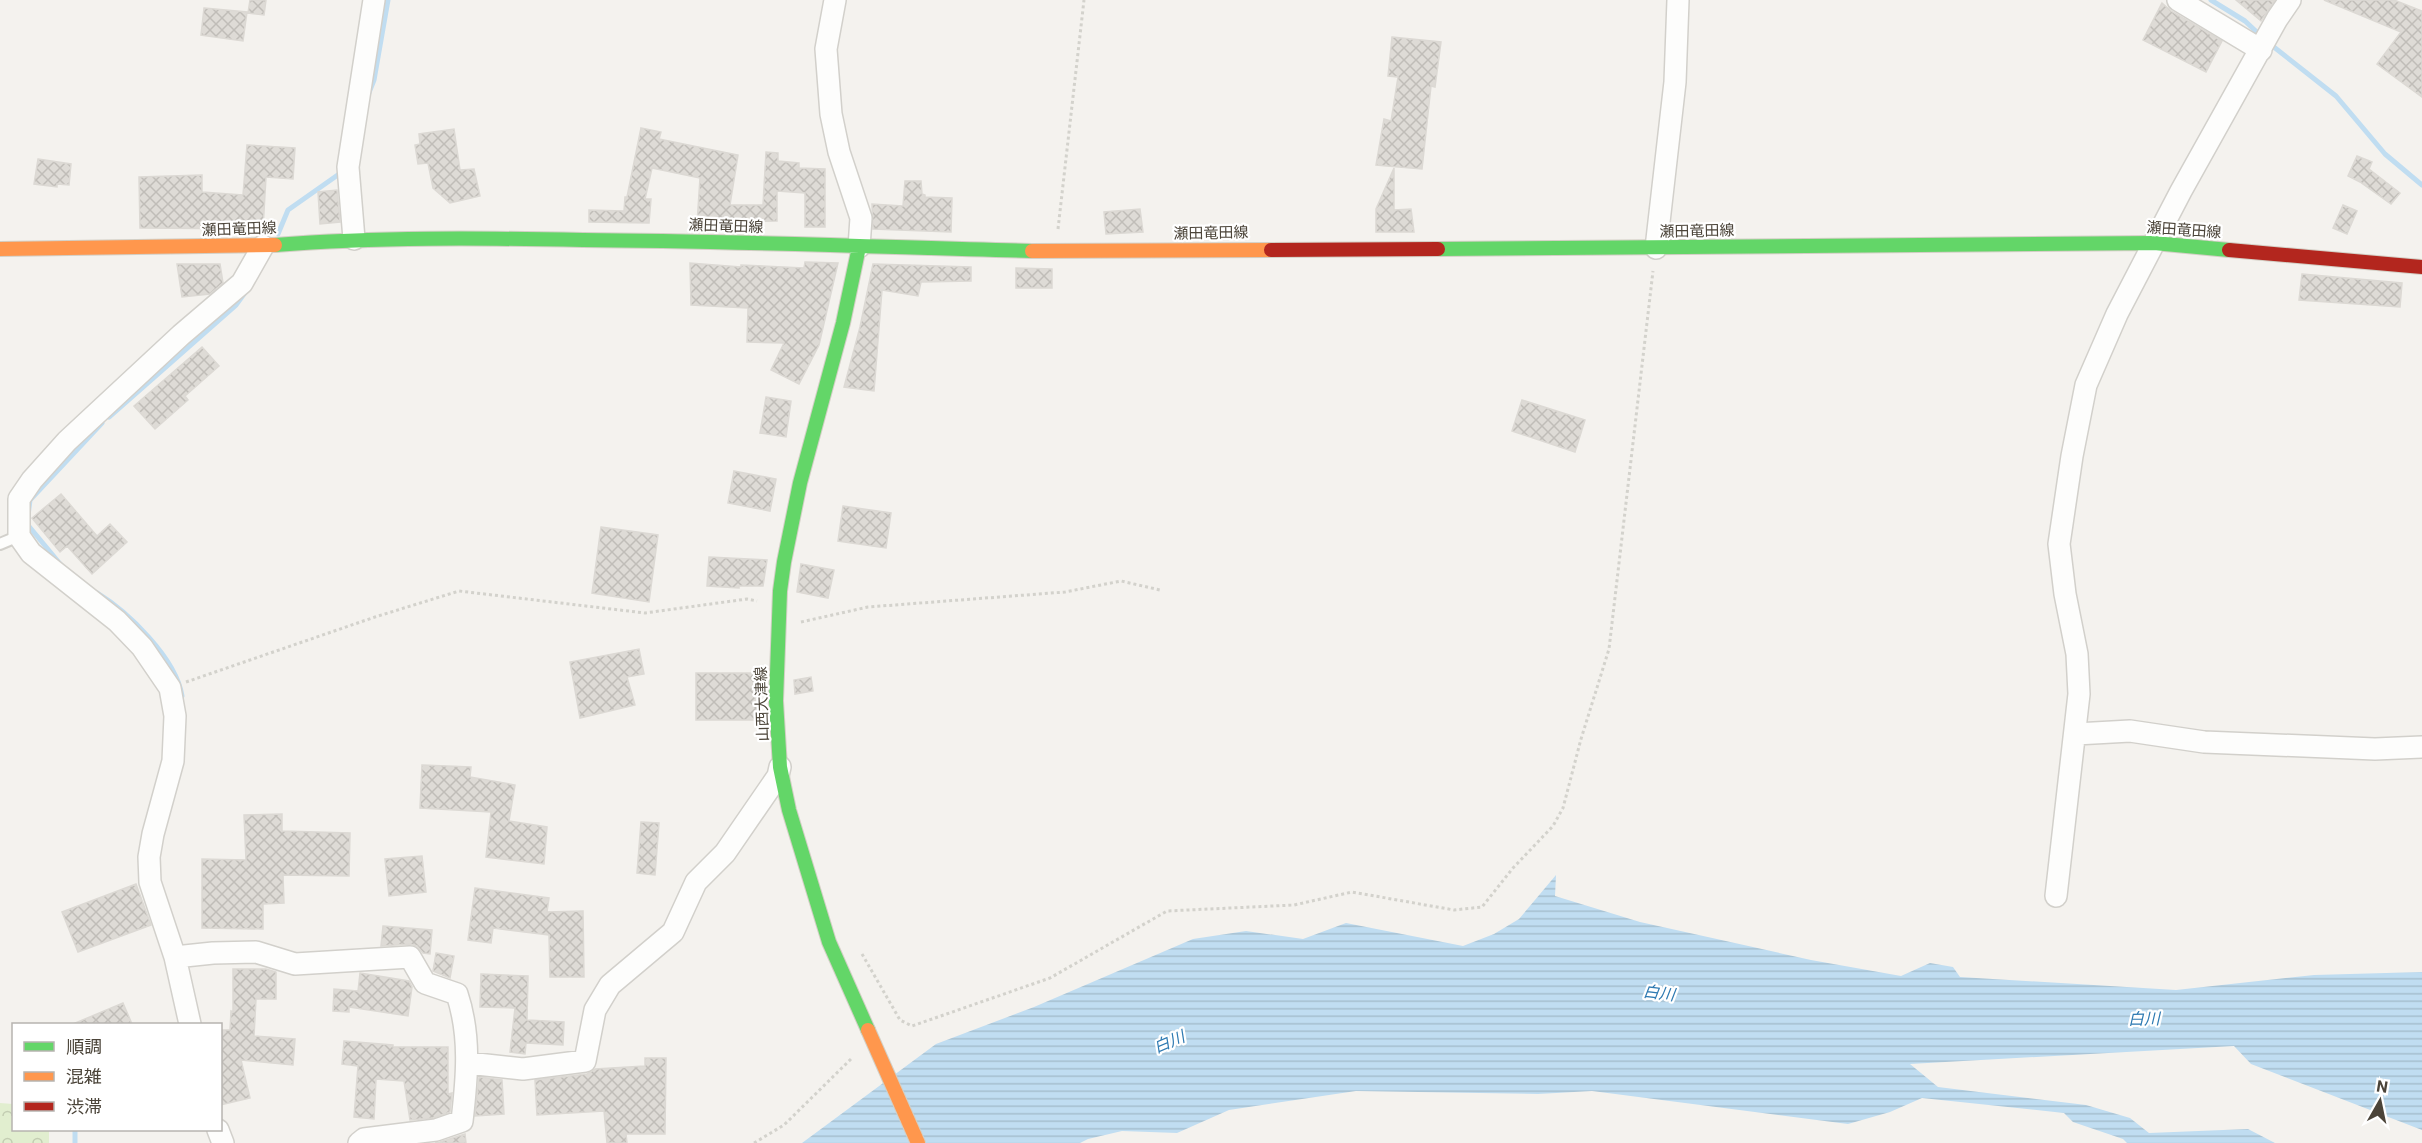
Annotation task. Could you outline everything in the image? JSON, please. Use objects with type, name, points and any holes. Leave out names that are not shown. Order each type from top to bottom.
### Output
[{"type":"main road","name":"瀬田竜田線","points":[[0,249],[263,246],[354,239],[578,238],[1056,252],[1404,247],[1656,248],[2154,243],[2422,267]]},
{"type":"main road","name":"山西大津線","points":[[859,247],[843,323],[800,483],[784,562],[778,626],[776,702],[780,767],[789,810],[829,942],[918,1143]]},
{"type":"street","points":[[354,239],[348,167],[374,0]]},
{"type":"street","points":[[835,0],[826,49],[831,114],[839,153],[861,219],[859,247]]},
{"type":"street","points":[[1656,248],[1675,82],[1678,0]]},
{"type":"street","points":[[2178,0],[2265,41]]},
{"type":"street","points":[[2056,896],[2079,694],[2077,654],[2065,594],[2060,544],[2072,456],[2086,385],[2117,314],[2154,243],[2290,0]]},
{"type":"street","points":[[190,1023],[175,957],[150,882],[150,857],[172,761],[175,716],[170,688],[142,647],[117,621],[31,553],[9,540],[19,500],[32,480],[66,441],[182,335],[243,283],[263,246]]},
{"type":"street","points":[[2076,734],[2130,731],[2204,741],[2375,749],[2422,747]]},
{"type":"street","points":[[468,1063],[524,1069],[585,1061],[595,1010],[610,986],[673,932],[696,882],[724,853],[778,776],[780,767]]},
{"type":"street","points":[[175,957],[256,952],[296,964],[410,957],[425,984],[457,993],[464,1014],[468,1063],[462,1121],[436,1130],[364,1139],[359,1143]]},
{"type":"path","points":[[1056,252],[1084,0]]},
{"type":"path","points":[[859,947],[900,1020],[912,1026],[1050,978],[1167,911],[1294,906],[1352,892],[1454,910],[1482,907],[1512,868],[1553,826],[1563,808],[1581,739],[1609,649],[1656,248]]},
{"type":"path","points":[[778,626],[868,607],[1065,592],[1121,581],[1160,590]]},
{"type":"path","points":[[170,688],[375,617],[459,591],[645,613],[747,599],[780,604]]},
{"type":"path","points":[[754,1143],[784,1125],[852,1059],[854,1048]]},
{"type":"green space","points":[[0,1103],[12,1104],[12,1131],[49,1131],[49,1143],[0,1143]]},
{"type":"water","name":"白川","points":[[1556,875],[1555,896],[1640,922],[1811,960],[1901,976],[1930,963],[1953,967],[1960,977],[2176,990],[2314,975],[2422,972],[2422,1130],[2251,1064],[2234,1046],[1910,1064],[1938,1087],[2086,1105],[2130,1118],[2149,1133],[2248,1129],[2275,1143],[2127,1143],[2123,1139],[2073,1122],[2064,1113],[1922,1098],[1890,1112],[1848,1124],[1592,1091],[1538,1094],[1356,1091],[1229,1110],[1177,1133],[1122,1131],[1080,1143],[802,1143],[936,1044],[1034,1007],[1193,939],[1246,931],[1303,939],[1346,923],[1463,946],[1494,934],[1519,919]]},
{"type":"building","points":[[250,0],[266,0],[264,15],[248,13]]},
{"type":"building","points":[[2236,0],[2275,0],[2261,21]]},
{"type":"building","points":[[2324,0],[2394,0],[2422,11],[2422,97],[2377,64],[2401,32]]},
{"type":"building","points":[[2162,3],[2171,11],[2222,41],[2206,72],[2143,40]]},
{"type":"building","points":[[204,8],[247,12],[243,41],[201,35]]},
{"type":"building","points":[[1392,37],[1441,42],[1435,87],[1431,86],[1422,169],[1376,165],[1384,119],[1391,121],[1398,77],[1388,76]]},
{"type":"building","points":[[641,128],[661,132],[659,139],[738,155],[730,205],[763,205],[766,152],[778,153],[778,161],[799,163],[799,168],[825,169],[825,227],[805,227],[805,193],[777,191],[777,221],[727,222],[727,225],[697,224],[700,178],[652,168],[645,199],[651,199],[649,223],[589,222],[589,210],[624,211],[625,197],[627,197]]},
{"type":"building","points":[[454,129],[460,170],[474,169],[480,196],[450,203],[433,188],[428,163],[418,164],[415,145],[420,144],[419,134]]},
{"type":"building","points":[[247,145],[295,148],[293,179],[266,177],[263,229],[140,228],[139,177],[202,175],[202,192],[243,195]]},
{"type":"building","points":[[2357,156],[2372,162],[2369,169],[2400,193],[2391,204],[2348,176]]},
{"type":"building","points":[[38,159],[71,164],[69,185],[57,184],[57,187],[34,184]]},
{"type":"building","points":[[1394,168],[1394,210],[1411,209],[1414,232],[1376,232],[1376,209]]},
{"type":"building","points":[[905,181],[921,181],[922,194],[925,197],[952,198],[951,232],[873,229],[872,204],[903,206]]},
{"type":"building","points":[[337,190],[340,222],[320,224],[318,192]]},
{"type":"building","points":[[2343,205],[2357,211],[2347,234],[2333,228]]},
{"type":"building","points":[[1140,209],[1143,232],[1106,234],[1104,212]]},
{"type":"building","points":[[805,262],[838,263],[819,345],[799,384],[771,370],[784,343],[747,342],[748,308],[691,305],[690,263],[804,268]]},
{"type":"building","points":[[177,264],[220,264],[223,283],[210,294],[182,297]]},
{"type":"building","points":[[873,264],[971,267],[971,281],[921,282],[918,296],[882,290],[874,391],[844,387],[860,327]]},
{"type":"building","points":[[1016,268],[1052,269],[1052,288],[1016,288]]},
{"type":"building","points":[[2302,274],[2402,283],[2400,307],[2299,300]]},
{"type":"building","points":[[202,347],[219,366],[185,396],[188,400],[155,429],[134,406]]},
{"type":"building","points":[[766,397],[791,401],[786,437],[760,433]]},
{"type":"building","points":[[1522,400],[1585,420],[1575,452],[1512,431]]},
{"type":"building","points":[[734,471],[776,479],[770,511],[728,503]]},
{"type":"building","points":[[61,494],[97,536],[110,524],[127,542],[92,574],[67,546],[60,552],[32,518]]},
{"type":"building","points":[[843,506],[891,513],[886,548],[838,541]]},
{"type":"building","points":[[601,527],[658,535],[649,602],[592,593]]},
{"type":"building","points":[[709,557],[767,560],[763,586],[739,586],[739,588],[707,586]]},
{"type":"building","points":[[801,564],[834,570],[828,598],[797,592]]},
{"type":"building","points":[[639,649],[644,674],[627,677],[635,705],[580,718],[570,662]]},
{"type":"building","points":[[696,673],[760,673],[761,720],[696,720]]},
{"type":"building","points":[[811,677],[813,691],[795,694],[794,680]]},
{"type":"building","points":[[422,765],[471,767],[470,777],[515,785],[509,821],[547,827],[544,864],[486,857],[491,812],[420,808]]},
{"type":"building","points":[[282,814],[282,831],[350,833],[349,876],[283,875],[284,903],[263,904],[263,929],[202,928],[202,859],[246,860],[244,815]]},
{"type":"building","points":[[641,822],[659,823],[655,875],[637,873]]},
{"type":"building","points":[[422,856],[426,892],[389,896],[385,859]]},
{"type":"building","points":[[136,884],[151,925],[78,952],[62,912]]},
{"type":"building","points":[[475,888],[549,898],[547,912],[583,911],[584,977],[550,977],[549,935],[493,928],[491,943],[468,940]]},
{"type":"building","points":[[383,926],[432,930],[430,954],[423,953],[417,946],[410,944],[381,946]]},
{"type":"building","points":[[436,953],[454,956],[450,978],[433,971]]},
{"type":"building","points":[[233,969],[266,969],[276,972],[276,999],[256,999],[254,1036],[295,1039],[293,1065],[241,1060],[250,1098],[222,1105],[222,1030],[230,1030],[231,1011],[233,1012]]},
{"type":"building","points":[[360,973],[409,981],[412,987],[408,1016],[349,1007],[349,1012],[333,1011],[334,989],[358,991]]},
{"type":"building","points":[[481,974],[528,976],[527,1020],[564,1022],[563,1045],[526,1043],[525,1054],[510,1052],[515,1008],[480,1007]]},
{"type":"building","points":[[123,1003],[132,1023],[75,1023]]},
{"type":"building","points":[[344,1041],[393,1045],[393,1047],[448,1047],[448,1094],[452,1093],[450,1112],[433,1118],[410,1120],[404,1081],[376,1079],[374,1119],[354,1117],[358,1066],[342,1064]]},
{"type":"building","points":[[645,1058],[666,1058],[665,1134],[626,1134],[627,1143],[607,1143],[604,1111],[537,1115],[535,1080],[587,1074],[595,1069],[645,1066]]},
{"type":"building","points":[[479,1077],[502,1080],[504,1114],[475,1116]]},
{"type":"building","points":[[465,1134],[466,1143],[435,1143],[440,1142]]},
{"type":"waterway","points":[[368,95],[374,80],[388,0]]},
{"type":"waterway","points":[[2211,0],[2245,21],[2261,36]]},
{"type":"waterway","points":[[2270,44],[2336,96],[2385,154],[2422,185]]},
{"type":"waterway","points":[[278,234],[288,210],[342,172]]},
{"type":"waterway","points":[[109,417],[236,305],[244,294]]},
{"type":"waterway","points":[[61,565],[27,524],[30,500],[102,423]]},
{"type":"waterway","points":[[97,593],[123,612],[149,637],[171,667],[182,696]]},
{"type":"waterway","points":[[75,1131],[75,1143]]},
{"type":"traffic: fast","points":[[275,245],[391,239],[506,239],[1032,251]]},
{"type":"traffic: fast","points":[[1438,249],[2154,243],[2229,250]]},
{"type":"traffic: fast","points":[[859,247],[843,323],[800,483],[784,562],[780,591],[776,701],[780,767],[789,810],[829,942],[868,1030]]},
{"type":"traffic: slow","points":[[0,249],[275,245]]},
{"type":"traffic: slow","points":[[1032,251],[1271,250]]},
{"type":"traffic: slow","points":[[868,1030],[918,1143]]},
{"type":"traffic: jam","points":[[1271,250],[1438,249]]},
{"type":"traffic: jam","points":[[2229,250],[2422,267]]}]
